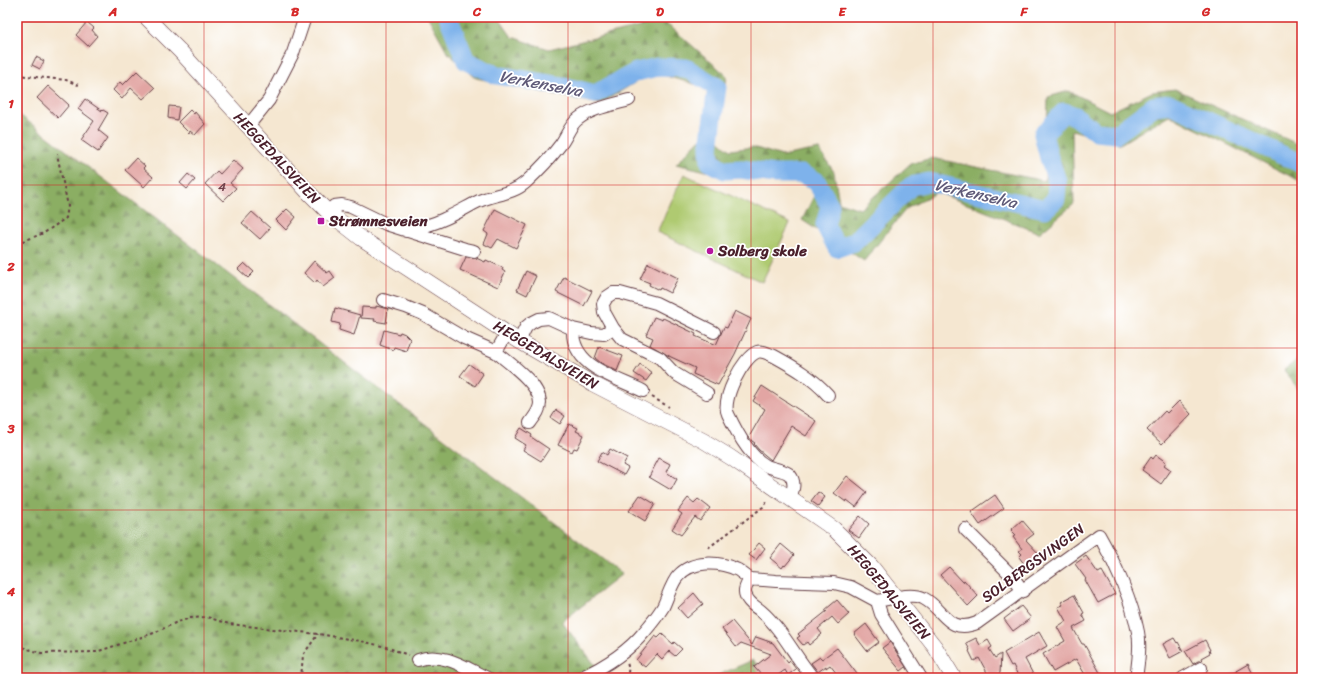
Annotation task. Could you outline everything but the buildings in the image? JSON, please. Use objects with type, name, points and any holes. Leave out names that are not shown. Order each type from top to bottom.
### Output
[{"type":"main road","name":"HEGGEDALSVEIEN","points":[[146,17],[180,51],[328,212],[360,238],[513,337],[593,384],[704,441],[730,457],[834,529],[852,545],[897,598],[935,647],[954,678]]},
{"type":"street","points":[[248,126],[269,100],[293,53],[305,17]]},
{"type":"street","points":[[406,231],[428,226],[479,201],[494,195],[511,192],[519,188],[562,144],[574,122],[578,118],[597,109],[629,100]]},
{"type":"street","points":[[328,212],[334,206],[342,205],[351,207],[386,224],[474,251]]},
{"type":"street","points":[[707,393],[674,373],[660,358],[622,338],[613,328],[604,312],[603,304],[607,297],[613,293],[620,293],[656,303],[714,332]]},
{"type":"street","points":[[382,300],[423,314],[464,338],[496,352],[515,367],[528,380],[538,394],[540,401],[539,410],[530,423]]},
{"type":"street","points":[[496,352],[531,323],[539,319],[549,318],[573,329],[591,333],[604,334],[613,328]]},
{"type":"street","points":[[573,329],[575,344],[584,359],[602,372],[643,391]]},
{"type":"street","points":[[790,498],[794,489],[791,476],[758,461],[748,448],[726,412],[728,392],[747,358],[756,352],[764,351],[788,364],[818,384],[828,395]]},
{"type":"street","points":[[965,529],[1012,576],[1023,591]]},
{"type":"street","name":"SOLBERGSVINGEN","points":[[877,602],[913,596],[922,598],[948,621],[957,626],[968,627],[977,623],[1023,591],[1099,535],[1112,558],[1130,606],[1138,633],[1136,678]]},
{"type":"street","points":[[580,678],[622,653],[643,633],[662,609],[677,577],[687,569],[696,565],[708,563],[723,565],[738,570],[750,579],[834,583],[851,587],[877,602],[881,614],[921,678]]},
{"type":"street","points":[[750,579],[746,586],[746,598],[750,604],[761,611],[773,623],[813,678]]},
{"type":"street","points":[[418,660],[427,658],[441,658],[487,678]]},
{"type":"street","points":[[1183,678],[1201,668]]},
{"type":"path","points":[[17,75],[66,80],[81,86]]},
{"type":"path","points":[[17,242],[21,242],[44,233],[66,218],[68,206],[58,154]]},
{"type":"path","points":[[643,391],[672,409]]},
{"type":"path","points":[[708,548],[763,507],[769,499]]},
{"type":"path","points":[[17,648],[21,647],[41,653],[96,652],[154,633],[174,623],[190,618],[207,617],[229,624],[318,634],[386,647],[418,660]]},
{"type":"path","points":[[301,678],[304,655],[318,634]]},
{"type":"path","points":[[622,653],[629,667],[625,678]]},
{"type":"green space","points":[[428,17],[498,17],[512,37],[549,49],[664,21],[727,76],[718,140],[730,150],[753,147],[782,156],[819,149],[834,172],[839,202],[860,209],[910,164],[932,158],[1045,181],[1048,97],[1069,91],[1110,112],[1152,92],[1175,89],[1302,146],[1302,182],[1169,115],[1120,144],[1072,130],[1074,204],[1039,233],[937,192],[906,209],[864,261],[802,220],[817,190],[801,171],[777,176],[731,177],[676,164],[706,133],[708,88],[652,72],[600,104],[476,78],[448,53]]},
{"type":"green space","points":[[17,113],[622,574],[562,622],[605,678],[17,678]]},
{"type":"green space","points":[[684,174],[790,223],[762,282],[657,232]]},
{"type":"green space","points":[[1302,356],[1302,394],[1284,370]]},
{"type":"green space","points":[[753,660],[770,678],[711,678]]},
{"type":"waterway","name":"Verkenselva","points":[[448,17],[466,61],[496,75],[562,86],[595,94],[636,72],[658,67],[686,68],[717,87],[709,147],[710,162],[725,170],[741,169],[774,174],[802,174],[816,181],[830,206],[825,225],[837,248],[854,242],[911,186],[929,182],[1045,209],[1056,199],[1057,181],[1043,134],[1064,112],[1075,116],[1096,132],[1116,134],[1154,106],[1170,104],[1302,164]]},
{"type":"waterway","points":[[594,678],[618,665]]},
{"type":"place","name":"Strømnesveien","points":[[321,221]]},
{"type":"place","name":"Solberg skole","points":[[710,251]]}]
